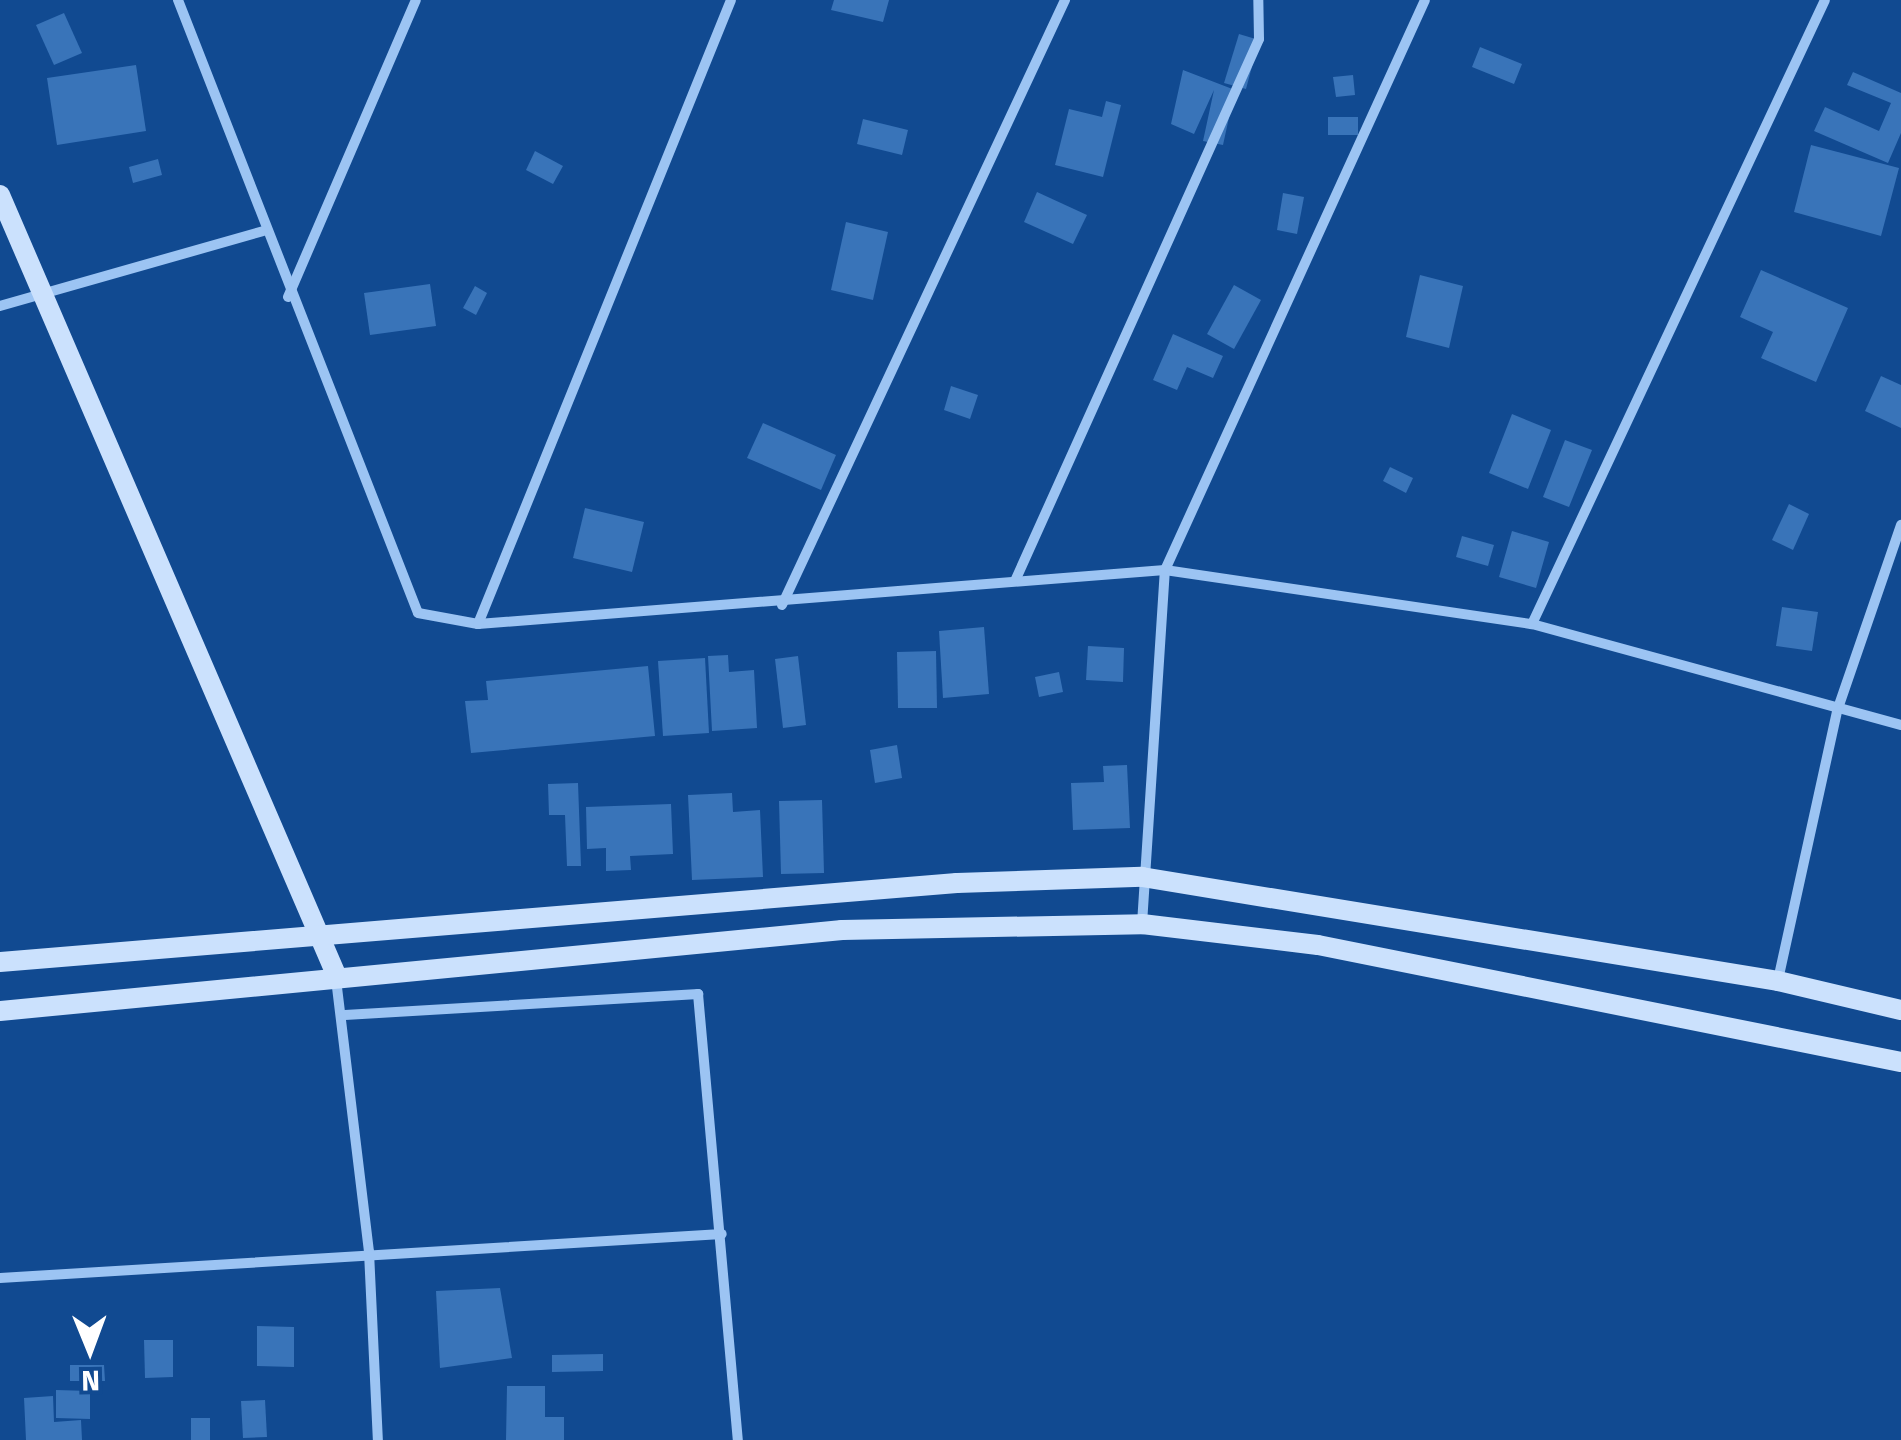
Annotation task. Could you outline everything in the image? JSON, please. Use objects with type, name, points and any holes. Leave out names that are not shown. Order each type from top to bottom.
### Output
[{"type":"main road","points":[[0,195],[334,972]]},
{"type":"main road","points":[[2,957],[1142,877],[1778,981],[1901,1010]]},
{"type":"main road","points":[[0,1011],[334,972],[842,930],[1142,924],[1318,945],[1901,1062]]},
{"type":"street","points":[[178,0],[288,298],[418,613],[478,624],[782,605],[1166,570],[1532,624],[1837,711],[1901,724]]},
{"type":"street","points":[[288,298],[416,0]]},
{"type":"street","points":[[478,624],[731,0]]},
{"type":"street","points":[[782,605],[1065,0]]},
{"type":"street","points":[[1014,581],[1260,39],[1258,0]]},
{"type":"street","points":[[1142,924],[1142,877],[1166,570],[1425,0]]},
{"type":"street","points":[[1532,624],[1825,0]]},
{"type":"street","points":[[0,306],[263,231]]},
{"type":"street","points":[[1778,981],[1837,711],[1901,525]]},
{"type":"street","points":[[334,972],[345,1015],[368,1252],[378,1440]]},
{"type":"street","points":[[345,1015],[698,994],[738,1440]]},
{"type":"street","points":[[0,1278],[368,1252],[722,1234]]},
{"type":"building","points":[[834,0],[889,0],[883,22],[831,10]]},
{"type":"building","points":[[64,13],[82,53],[54,65],[36,25]]},
{"type":"building","points":[[1239,34],[1259,40],[1246,89],[1224,83]]},
{"type":"building","points":[[1480,47],[1522,64],[1514,84],[1472,67]]},
{"type":"building","points":[[136,65],[146,131],[57,145],[47,78]]},
{"type":"building","points":[[1183,70],[1235,90],[1223,145],[1203,141],[1214,90],[1194,134],[1171,124]]},
{"type":"building","points":[[1853,72],[1901,93],[1901,133],[1888,163],[1814,131],[1825,107],[1879,131],[1891,103],[1847,85]]},
{"type":"building","points":[[1353,75],[1355,95],[1336,97],[1333,77]]},
{"type":"building","points":[[1106,101],[1121,105],[1103,177],[1055,165],[1069,109],[1102,117]]},
{"type":"building","points":[[1328,117],[1358,117],[1358,135],[1328,135]]},
{"type":"building","points":[[863,119],[908,130],[902,155],[857,144]]},
{"type":"building","points":[[1811,145],[1899,168],[1881,236],[1794,212]]},
{"type":"building","points":[[535,151],[563,166],[553,184],[526,170]]},
{"type":"building","points":[[158,159],[162,175],[133,183],[129,167]]},
{"type":"building","points":[[1037,192],[1087,215],[1073,244],[1024,222]]},
{"type":"building","points":[[1283,193],[1304,197],[1297,234],[1277,230]]},
{"type":"building","points":[[846,222],[888,232],[873,300],[831,290]]},
{"type":"building","points":[[1761,270],[1848,308],[1816,382],[1761,358],[1773,332],[1740,317]]},
{"type":"building","points":[[1420,275],[1463,286],[1449,348],[1406,337]]},
{"type":"building","points":[[430,284],[436,326],[370,335],[364,293]]},
{"type":"building","points":[[1234,285],[1261,300],[1234,349],[1207,334]]},
{"type":"building","points":[[475,286],[487,293],[476,315],[463,308]]},
{"type":"building","points":[[1173,334],[1223,356],[1213,378],[1187,367],[1177,390],[1153,380]]},
{"type":"building","points":[[1881,376],[1901,385],[1901,428],[1865,411]]},
{"type":"building","points":[[951,386],[978,395],[970,419],[944,410]]},
{"type":"building","points":[[1512,414],[1551,430],[1528,489],[1489,473]]},
{"type":"building","points":[[763,423],[836,455],[821,490],[747,458]]},
{"type":"building","points":[[1565,440],[1592,450],[1569,507],[1543,497]]},
{"type":"building","points":[[1390,467],[1413,478],[1406,493],[1383,481]]},
{"type":"building","points":[[1789,504],[1809,514],[1793,550],[1772,540]]},
{"type":"building","points":[[585,508],[644,522],[632,572],[573,558]]},
{"type":"building","points":[[1512,531],[1549,542],[1536,588],[1499,577]]},
{"type":"building","points":[[1462,536],[1494,545],[1488,566],[1456,557]]},
{"type":"building","points":[[1782,607],[1818,612],[1812,651],[1776,646]]},
{"type":"building","points":[[984,627],[989,694],[943,698],[939,631]]},
{"type":"building","points":[[1088,646],[1124,648],[1123,682],[1086,680]]},
{"type":"building","points":[[936,651],[937,708],[898,708],[897,652]]},
{"type":"building","points":[[728,655],[729,672],[754,670],[757,728],[712,731],[708,656]]},
{"type":"building","points":[[798,656],[806,725],[783,728],[775,659]]},
{"type":"building","points":[[705,658],[709,733],[663,736],[658,661]]},
{"type":"building","points":[[648,666],[655,736],[471,753],[465,701],[488,700],[486,681]]},
{"type":"building","points":[[1059,672],[1063,692],[1039,697],[1035,677]]},
{"type":"building","points":[[897,745],[902,778],[875,783],[870,750]]},
{"type":"building","points":[[1127,765],[1130,828],[1073,830],[1071,783],[1104,782],[1103,766]]},
{"type":"building","points":[[578,783],[581,866],[567,866],[565,815],[549,815],[548,784]]},
{"type":"building","points":[[732,793],[733,812],[760,810],[763,877],[692,880],[688,795]]},
{"type":"building","points":[[822,800],[824,873],[781,874],[779,801]]},
{"type":"building","points":[[671,804],[673,854],[630,856],[631,870],[606,871],[606,848],[587,849],[586,807]]},
{"type":"building","points":[[500,1288],[512,1358],[440,1368],[436,1291]]},
{"type":"building","points":[[257,1326],[294,1327],[294,1367],[257,1366]]},
{"type":"building","points":[[144,1340],[173,1340],[173,1377],[145,1378]]},
{"type":"building","points":[[603,1354],[603,1371],[552,1372],[552,1355]]},
{"type":"building","points":[[70,1365],[104,1365],[105,1381],[70,1381]]},
{"type":"building","points":[[507,1386],[545,1386],[545,1417],[564,1417],[564,1440],[506,1440]]},
{"type":"building","points":[[56,1390],[90,1391],[90,1419],[56,1418]]},
{"type":"building","points":[[53,1396],[54,1422],[81,1420],[82,1440],[26,1440],[24,1398]]},
{"type":"building","points":[[265,1400],[267,1437],[243,1438],[241,1401]]},
{"type":"building","points":[[191,1418],[210,1418],[210,1440],[191,1440]]}]
